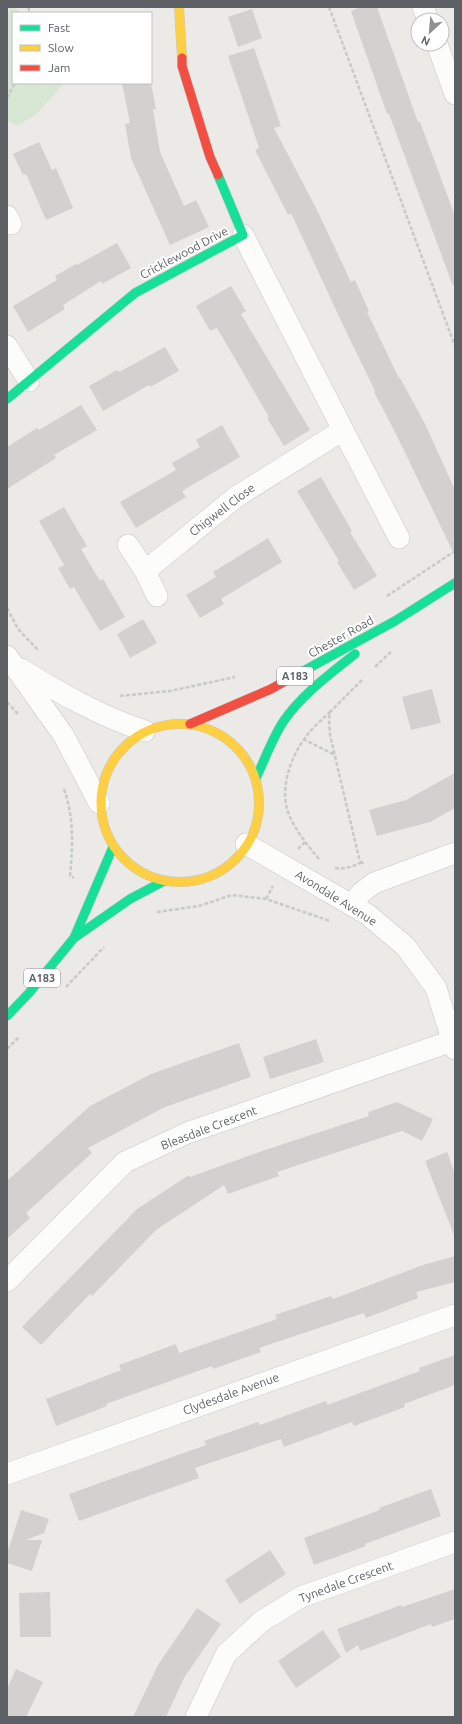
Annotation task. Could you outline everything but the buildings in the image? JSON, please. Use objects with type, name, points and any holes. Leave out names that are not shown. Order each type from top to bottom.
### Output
[{"type":"main road","name":"Cricklewood Drive","points":[[7,399],[135,293],[242,235],[210,157],[182,66],[179,7]]},
{"type":"main road","name":"Chester Road","points":[[190,724],[271,689],[395,621],[455,583]]},
{"type":"main road","name":"Chester Road","points":[[256,778],[289,714],[323,681],[395,621]]},
{"type":"main road","points":[[171,724],[190,724],[216,732],[231,742],[249,764],[256,778],[260,805],[258,821],[237,858],[220,872],[197,882],[164,881],[134,869],[113,847],[102,821],[99,803],[103,781],[111,763],[129,742],[144,731],[171,724]]},
{"type":"main road","name":"A183","points":[[74,938],[113,847]]},
{"type":"main road","name":"A183","points":[[7,1016],[29,993],[74,938],[130,899],[164,881]]},
{"type":"street","points":[[439,52],[455,94]]},
{"type":"street","points":[[242,235],[399,538]]},
{"type":"street","points":[[7,346],[29,381]]},
{"type":"street","name":"Chigwell Close","points":[[145,571],[236,496],[343,430]]},
{"type":"street","points":[[128,546],[145,571],[157,596]]},
{"type":"street","points":[[9,659],[49,686],[84,706],[114,721],[144,731]]},
{"type":"street","points":[[9,659],[64,736],[99,803]]},
{"type":"street","name":"Avondale Avenue","points":[[246,844],[367,914],[405,946],[436,988],[454,1045]]},
{"type":"street","points":[[352,906],[360,893],[374,884],[455,853]]},
{"type":"street","name":"Bleasdale Crescent","points":[[7,1281],[125,1162],[187,1133],[454,1045]]},
{"type":"street","name":"Clydesdale Avenue","points":[[7,1474],[455,1315]]},
{"type":"street","name":"Tynedale Crescent","points":[[196,1717],[226,1654],[262,1621],[301,1597],[455,1542]]},
{"type":"path","points":[[329,7],[455,346]]},
{"type":"path","points":[[7,98],[14,84]]},
{"type":"path","points":[[386,597],[455,551]]},
{"type":"path","points":[[7,608],[18,629],[38,650],[44,654]]},
{"type":"path","points":[[370,673],[398,645],[395,621]]},
{"type":"path","points":[[116,694],[122,697],[170,691],[228,680],[241,675]]},
{"type":"path","points":[[320,860],[305,842],[290,818],[286,802],[286,780],[293,759],[304,740],[364,678]]},
{"type":"path","points":[[7,702],[23,718]]},
{"type":"path","points":[[330,712],[330,735],[362,862],[374,884]]},
{"type":"path","points":[[62,782],[69,802],[73,844],[70,876],[95,889]]},
{"type":"path","points":[[330,867],[340,869],[362,862]]},
{"type":"path","points":[[156,912],[199,906],[232,895],[266,899],[332,921]]},
{"type":"path","points":[[62,991],[110,941]]},
{"type":"path","points":[[7,1049],[20,1036]]},
{"type":"green space","points":[[11,7],[14,7],[21,12],[12,12],[12,84],[63,84],[37,114],[17,126],[7,120],[7,13]]},
{"type":"traffic: fast","points":[[7,399],[135,293],[243,235],[218,175]]},
{"type":"traffic: fast","points":[[287,680],[395,621],[455,583]]},
{"type":"traffic: fast","points":[[256,778],[275,735],[290,712],[316,685],[355,654]]},
{"type":"traffic: fast","points":[[74,938],[113,847]]},
{"type":"traffic: fast","points":[[7,1016],[29,993],[74,938],[130,899],[164,881]]},
{"type":"traffic: slow","points":[[179,7],[182,58]]},
{"type":"traffic: slow","points":[[188,724],[203,727],[217,733],[236,747],[246,759],[256,780],[259,803],[256,826],[246,847],[236,859],[224,869],[203,879],[188,882],[172,882],[157,879],[136,869],[124,859],[114,847],[104,826],[102,818],[101,795],[104,780],[114,759],[124,747],[136,737],[157,727],[165,725],[188,724]]},
{"type":"traffic: jam","points":[[182,58],[182,66],[210,157],[218,175]]},
{"type":"traffic: jam","points":[[190,724],[271,689],[287,680]]}]
